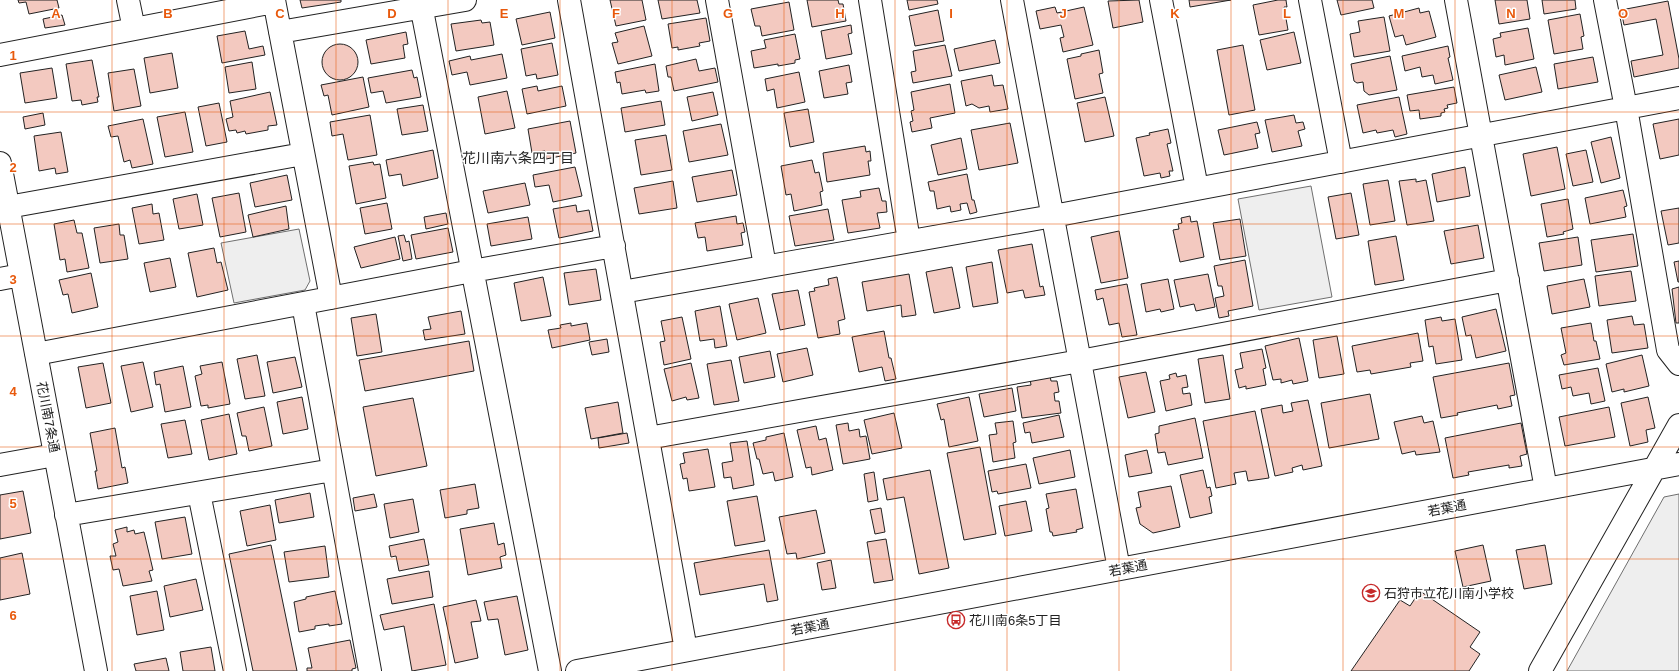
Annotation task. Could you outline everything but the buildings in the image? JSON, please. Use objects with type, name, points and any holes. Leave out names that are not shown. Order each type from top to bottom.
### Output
[{"type":"street","points":[[128,0],[134,30]]},
{"type":"street","points":[[280,32],[421,4],[465,0]]},
{"type":"street","points":[[569,0],[648,438],[675,658]]},
{"type":"street","points":[[717,0],[765,266]]},
{"type":"street","points":[[870,0],[909,241]]},
{"type":"street","points":[[1012,0],[1119,569]]},
{"type":"street","points":[[1161,0],[1197,188]]},
{"type":"street","points":[[1310,0],[1341,162]]},
{"type":"street","points":[[1456,0],[1546,489]]},
{"type":"street","points":[[1605,0],[1626,108],[1668,350],[1679,364]]},
{"type":"street","points":[[0,55],[134,30],[274,1],[331,298]]},
{"type":"street","points":[[421,4],[550,671]]},
{"type":"street","points":[[622,292],[1053,216],[1679,98]]},
{"type":"street","points":[[8,207],[303,154]]},
{"type":"street","name":"花川南7条通","points":[[0,163],[96,671]]},
{"type":"street","points":[[36,354],[472,271],[614,246]]},
{"type":"street","points":[[0,279],[21,275]]},
{"type":"street","points":[[648,438],[1080,361],[1508,280]]},
{"type":"street","points":[[303,304],[370,671]]},
{"type":"street","points":[[1540,671],[1679,425]]},
{"type":"street","points":[[0,465],[55,455]]},
{"type":"street","name":"若葉通","points":[[577,671],[675,658],[1119,569],[1679,464]]},
{"type":"street","points":[[66,515],[333,470]]},
{"type":"street","points":[[200,493],[235,671]]},
{"type":"shaded area","points":[[1311,186],[1332,297],[1259,310],[1238,199]]},
{"type":"shaded area","points":[[299,229],[310,281],[305,290],[234,303],[221,243]]},
{"type":"shaded area","points":[[1679,494],[1679,671],[1567,671],[1664,497]]},
{"type":"place","name":"石狩市立花川南小学校","points":[[1371,593]]},
{"type":"place","name":"花川南6条5丁目","points":[[956,620]]},
{"type":"district","name":"花川南六条四丁目","points":[[518,158]]}]
